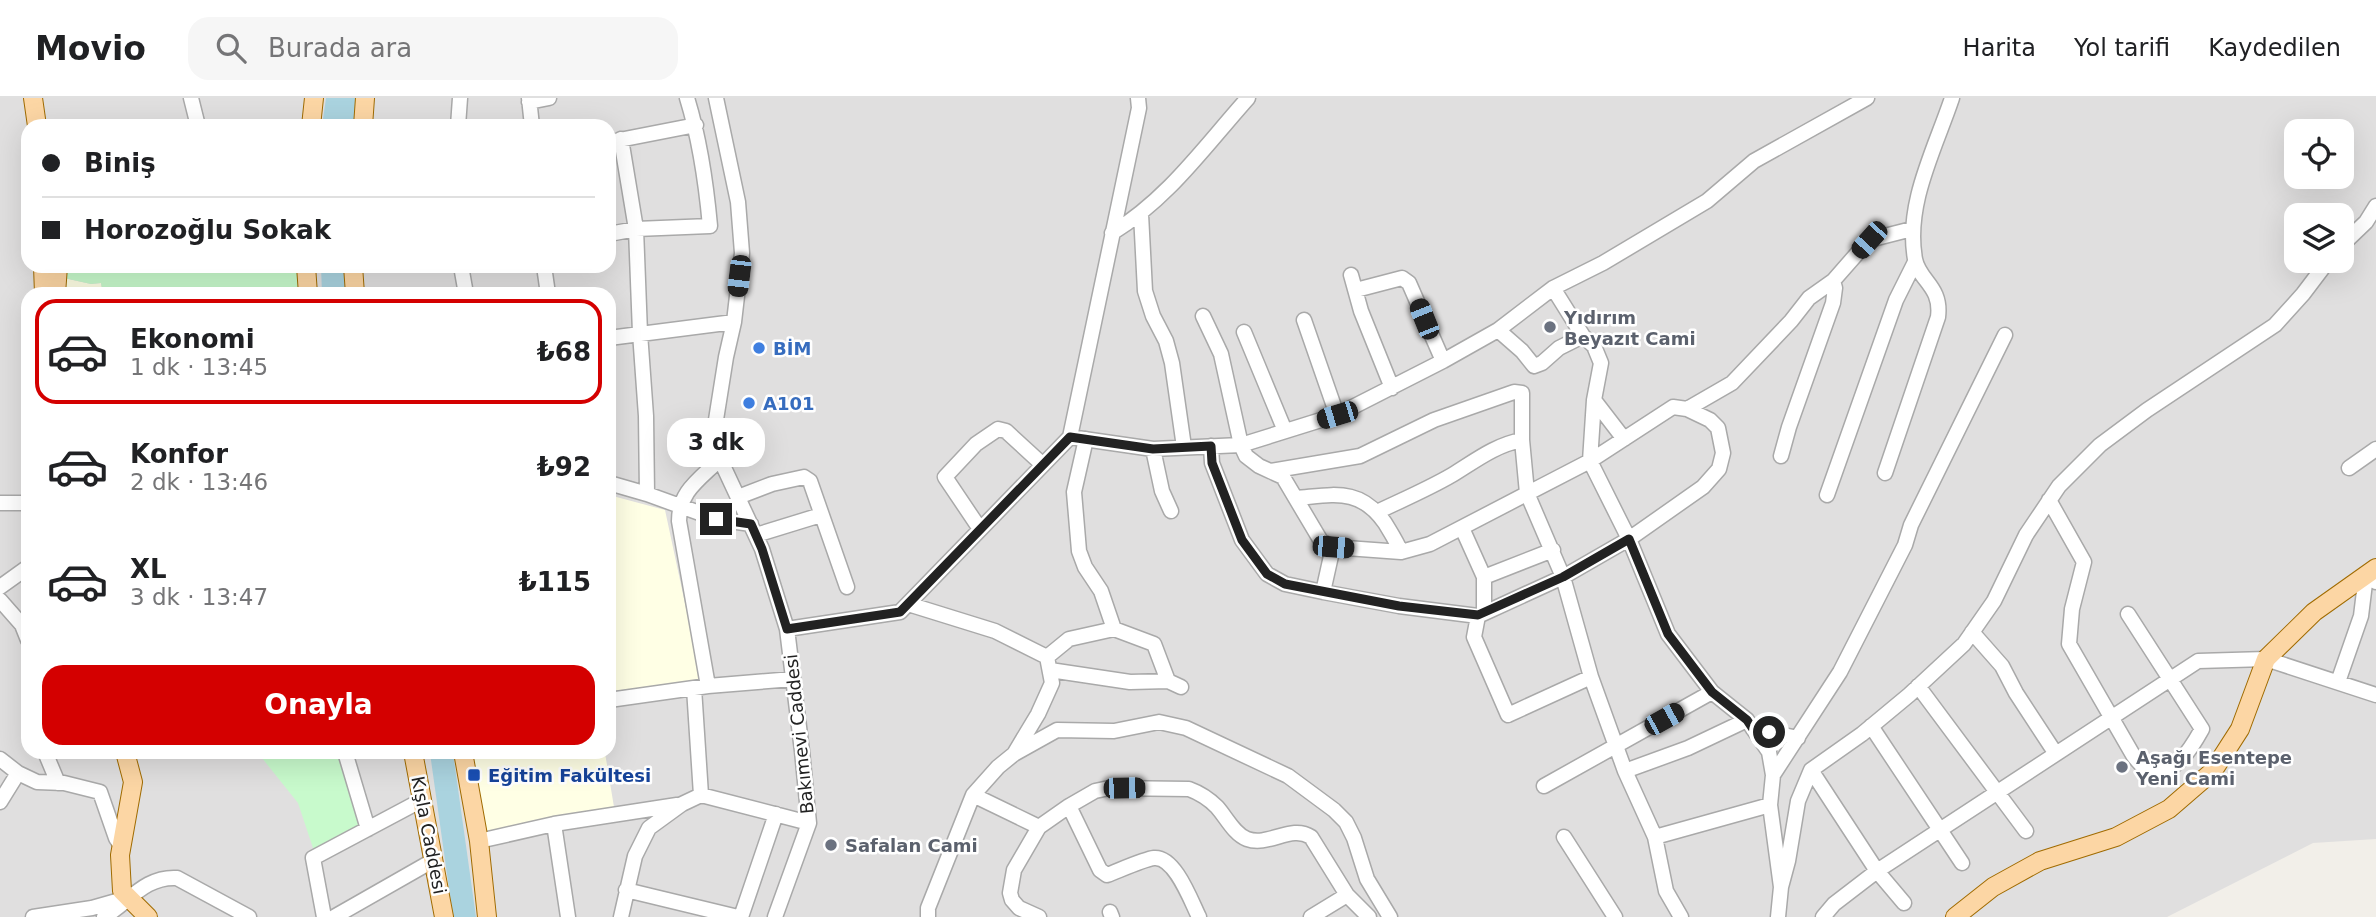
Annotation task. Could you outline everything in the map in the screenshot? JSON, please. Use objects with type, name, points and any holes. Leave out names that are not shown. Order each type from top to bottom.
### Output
[{"type":"main road","points":[[33,98],[36,119]]},
{"type":"main road","points":[[312,119],[314,98]]},
{"type":"main road","points":[[364,119],[365,98]]},
{"type":"main road","points":[[1955,917],[1993,887],[2040,861],[2116,837],[2169,809],[2213,771],[2240,729],[2266,659],[2314,612],[2373,575]]},
{"type":"main road","points":[[120,759],[132,797]]},
{"type":"main road","points":[[127,759],[133,782],[120,855],[122,891],[148,917]]},
{"type":"main road","name":"Kışla Caddesi","points":[[414,759],[444,917]]},
{"type":"main road","points":[[464,759],[479,841],[487,917]]},
{"type":"street","points":[[191,98],[196,119]]},
{"type":"street","points":[[458,119],[460,98]]},
{"type":"street","points":[[531,119],[529,100],[549,98]]},
{"type":"street","points":[[616,233],[636,229],[710,226],[706,175],[696,125],[687,98]]},
{"type":"street","name":"Bakımevi Caddesi","points":[[716,98],[738,202],[742,253],[715,426],[720,459],[754,529],[787,629],[809,823],[775,917]]},
{"type":"street","points":[[787,629],[900,612],[1070,437],[1139,108],[1138,98]]},
{"type":"street","points":[[1112,233],[1142,214],[1163,195],[1248,98]]},
{"type":"street","points":[[1070,437],[1153,449],[1241,445],[1337,415],[1497,330],[1553,288],[1603,263],[1707,201],[1754,161],[1867,98]]},
{"type":"street","points":[[1885,473],[1938,317],[1939,306],[1934,290],[1915,262],[1912,229],[1920,190],[1952,98]]},
{"type":"street","points":[[616,140],[696,125]]},
{"type":"street","points":[[616,144],[636,229],[646,416],[647,494]]},
{"type":"street","points":[[2354,234],[2376,206]]},
{"type":"street","points":[[1142,214],[1145,291],[1153,317],[1166,341],[1172,363],[1184,447]]},
{"type":"street","points":[[1687,409],[1732,383],[1791,321],[1809,298],[1833,281],[1869,240],[1912,229]]},
{"type":"street","points":[[1827,495],[1896,300],[1915,262]]},
{"type":"street","points":[[1778,917],[1781,887],[1798,802],[1811,770],[1871,726],[1964,644],[1994,601],[2026,535],[2049,500],[2059,486],[2100,445],[2147,410],[2275,325],[2319,273]]},
{"type":"street","points":[[1351,275],[1360,311],[1392,387]]},
{"type":"street","points":[[1356,290],[1402,278],[1409,283],[1443,361]]},
{"type":"street","points":[[1781,456],[1833,303],[1833,281]]},
{"type":"street","points":[[1553,288],[1583,336],[1594,346],[1601,363],[1594,400],[1590,461],[1629,539],[1668,634],[1712,692],[1750,725],[1769,752],[1773,775],[1770,805],[1781,887]]},
{"type":"street","points":[[1203,316],[1221,354],[1241,445],[1246,456],[1283,477],[1321,541],[1333,547],[1401,552],[1430,544],[1590,461],[1673,407],[1687,409],[1710,420],[1718,428],[1723,453],[1719,469],[1703,487],[1629,539],[1563,577],[1481,614],[1399,606],[1323,592],[1285,584],[1267,574],[1242,540],[1212,463],[1211,446]]},
{"type":"street","points":[[1304,320],[1337,415]]},
{"type":"street","points":[[616,337],[733,322]]},
{"type":"street","points":[[1497,330],[1522,351],[1534,366],[1542,363],[1559,348],[1583,336]]},
{"type":"street","points":[[1244,332],[1285,432]]},
{"type":"street","points":[[1773,775],[1840,672],[1905,545],[1911,525],[2005,335]]},
{"type":"street","points":[[1270,471],[1360,456],[1434,420],[1514,391],[1522,393],[1522,440],[1527,493],[1563,577],[1591,677],[1615,746],[1655,837],[1667,891],[1681,917]]},
{"type":"street","points":[[1594,400],[1624,439]]},
{"type":"street","points":[[980,529],[945,477],[976,444],[998,429],[1006,431],[1043,465]]},
{"type":"street","points":[[1086,439],[1074,492],[1079,551],[1085,568],[1101,591],[1114,629]]},
{"type":"street","points":[[1377,512],[1452,475],[1482,454],[1522,440]]},
{"type":"street","points":[[1153,449],[1162,491],[1171,511]]},
{"type":"street","points":[[2349,468],[2376,449]]},
{"type":"street","points":[[701,795],[701,687],[679,506],[683,497],[720,459]]},
{"type":"street","points":[[738,497],[772,484],[804,477],[810,481],[846,587]]},
{"type":"street","points":[[616,485],[754,529],[821,515]]},
{"type":"street","points":[[1296,498],[1339,494],[1360,498],[1377,512],[1401,552]]},
{"type":"street","points":[[2049,500],[2084,562],[2072,609],[2069,644],[2133,755],[2146,769],[2158,771],[2173,767],[2190,752],[2202,730],[2128,614]]},
{"type":"street","points":[[0,503],[21,503]]},
{"type":"street","points":[[1462,528],[1484,577],[1481,614],[1474,637],[1508,715],[1591,677]]},
{"type":"street","points":[[1323,592],[1333,547]]},
{"type":"street","points":[[1484,577],[1553,550]]},
{"type":"street","points":[[0,587],[21,572]]},
{"type":"street","points":[[2338,682],[2373,575]]},
{"type":"street","points":[[0,600],[21,624]]},
{"type":"street","points":[[908,604],[995,631],[1048,663],[1130,682],[1175,684],[1154,645],[1114,629],[1069,639],[1048,663]]},
{"type":"street","points":[[1972,632],[2002,666],[2015,693],[2056,754]]},
{"type":"street","points":[[1823,917],[1833,904],[1877,871],[2198,661],[2266,659],[2376,695]]},
{"type":"street","points":[[1013,754],[1038,714],[1052,683],[1048,663]]},
{"type":"street","points":[[616,699],[701,687],[793,679]]},
{"type":"street","points":[[1918,686],[2026,831]]},
{"type":"street","points":[[1544,786],[1712,692]]},
{"type":"street","points":[[928,917],[928,908],[973,795],[1013,754],[1057,730],[1114,731],[1159,722],[1186,728],[1288,776],[1334,810],[1346,822],[1367,879],[1390,917]]},
{"type":"street","points":[[1625,771],[1750,725],[1798,737]]},
{"type":"street","points":[[1871,726],[1962,863]]},
{"type":"street","points":[[0,759],[18,773],[37,782],[58,783],[100,792],[116,838],[122,847]]},
{"type":"street","points":[[48,759],[58,783]]},
{"type":"street","points":[[347,759],[368,829]]},
{"type":"street","points":[[1811,770],[1877,871],[1904,903]]},
{"type":"street","points":[[0,802],[18,773]]},
{"type":"street","points":[[1039,917],[1019,908],[1012,900],[1010,893],[1014,870],[1039,827],[1095,791],[1109,788],[1189,789],[1216,807],[1246,839],[1269,840],[1305,833],[1311,837],[1347,895],[1369,917]]},
{"type":"street","points":[[621,917],[635,856],[649,828],[682,804],[701,795],[809,823]]},
{"type":"street","points":[[973,795],[1039,827]]},
{"type":"street","points":[[324,917],[313,858],[422,800]]},
{"type":"street","points":[[479,841],[554,824],[682,804]]},
{"type":"street","points":[[1655,837],[1770,805]]},
{"type":"street","points":[[1069,806],[1100,870],[1107,875],[1155,857],[1169,862],[1199,917]]},
{"type":"street","points":[[626,890],[739,917],[776,814]]},
{"type":"street","points":[[554,824],[568,917]]},
{"type":"street","points":[[1564,838],[1615,917]]},
{"type":"street","points":[[334,917],[434,860]]},
{"type":"street","points":[[103,917],[150,881],[165,877],[177,878],[249,917]]},
{"type":"street","points":[[1311,917],[1347,895]]},
{"type":"street","points":[[33,917],[92,908],[128,898]]},
{"type":"shaded area","points":[[0,98],[2376,98],[2376,839],[2313,843],[2167,917],[0,917]]},
{"type":"shaded area","points":[[64,278],[91,284],[101,283],[102,287],[62,287]]},
{"type":"shaded area","points":[[616,497],[665,510],[702,683],[616,690]]},
{"type":"shaded area","points":[[474,759],[606,759],[615,813],[485,834]]},
{"type":"green space","points":[[65,273],[300,273],[301,287],[102,287],[101,283],[91,284],[64,278]]},
{"type":"green space","points":[[263,759],[341,759],[365,826],[314,851],[298,803]]},
{"type":"water","points":[[326,98],[356,98],[354,119],[323,119]]},
{"type":"water","points":[[321,273],[344,273],[345,287],[322,287]]},
{"type":"water","points":[[431,759],[454,759],[476,917],[453,917]]},
{"type":"place","name":"Yıdırım Beyazıt Cami","points":[[1550,327]]},
{"type":"place","name":"BİM","points":[[759,348]]},
{"type":"place","name":"A101","points":[[749,403]]},
{"type":"place","name":"Aşağı Esentepe Yeni Cami","points":[[2122,767]]},
{"type":"place","name":"Eğitim Fakültesi","points":[[474,775]]},
{"type":"place","name":"Safalan Cami","points":[[831,845]]},
{"type":"route","points":[[716,519],[751,524],[762,549],[787,629],[900,612],[1070,437],[1153,449],[1211,446],[1212,463],[1242,540],[1267,574],[1285,584],[1399,606],[1478,615],[1563,577],[1629,539],[1668,634],[1712,692],[1747,720],[1753,729],[1769,732]]}]
